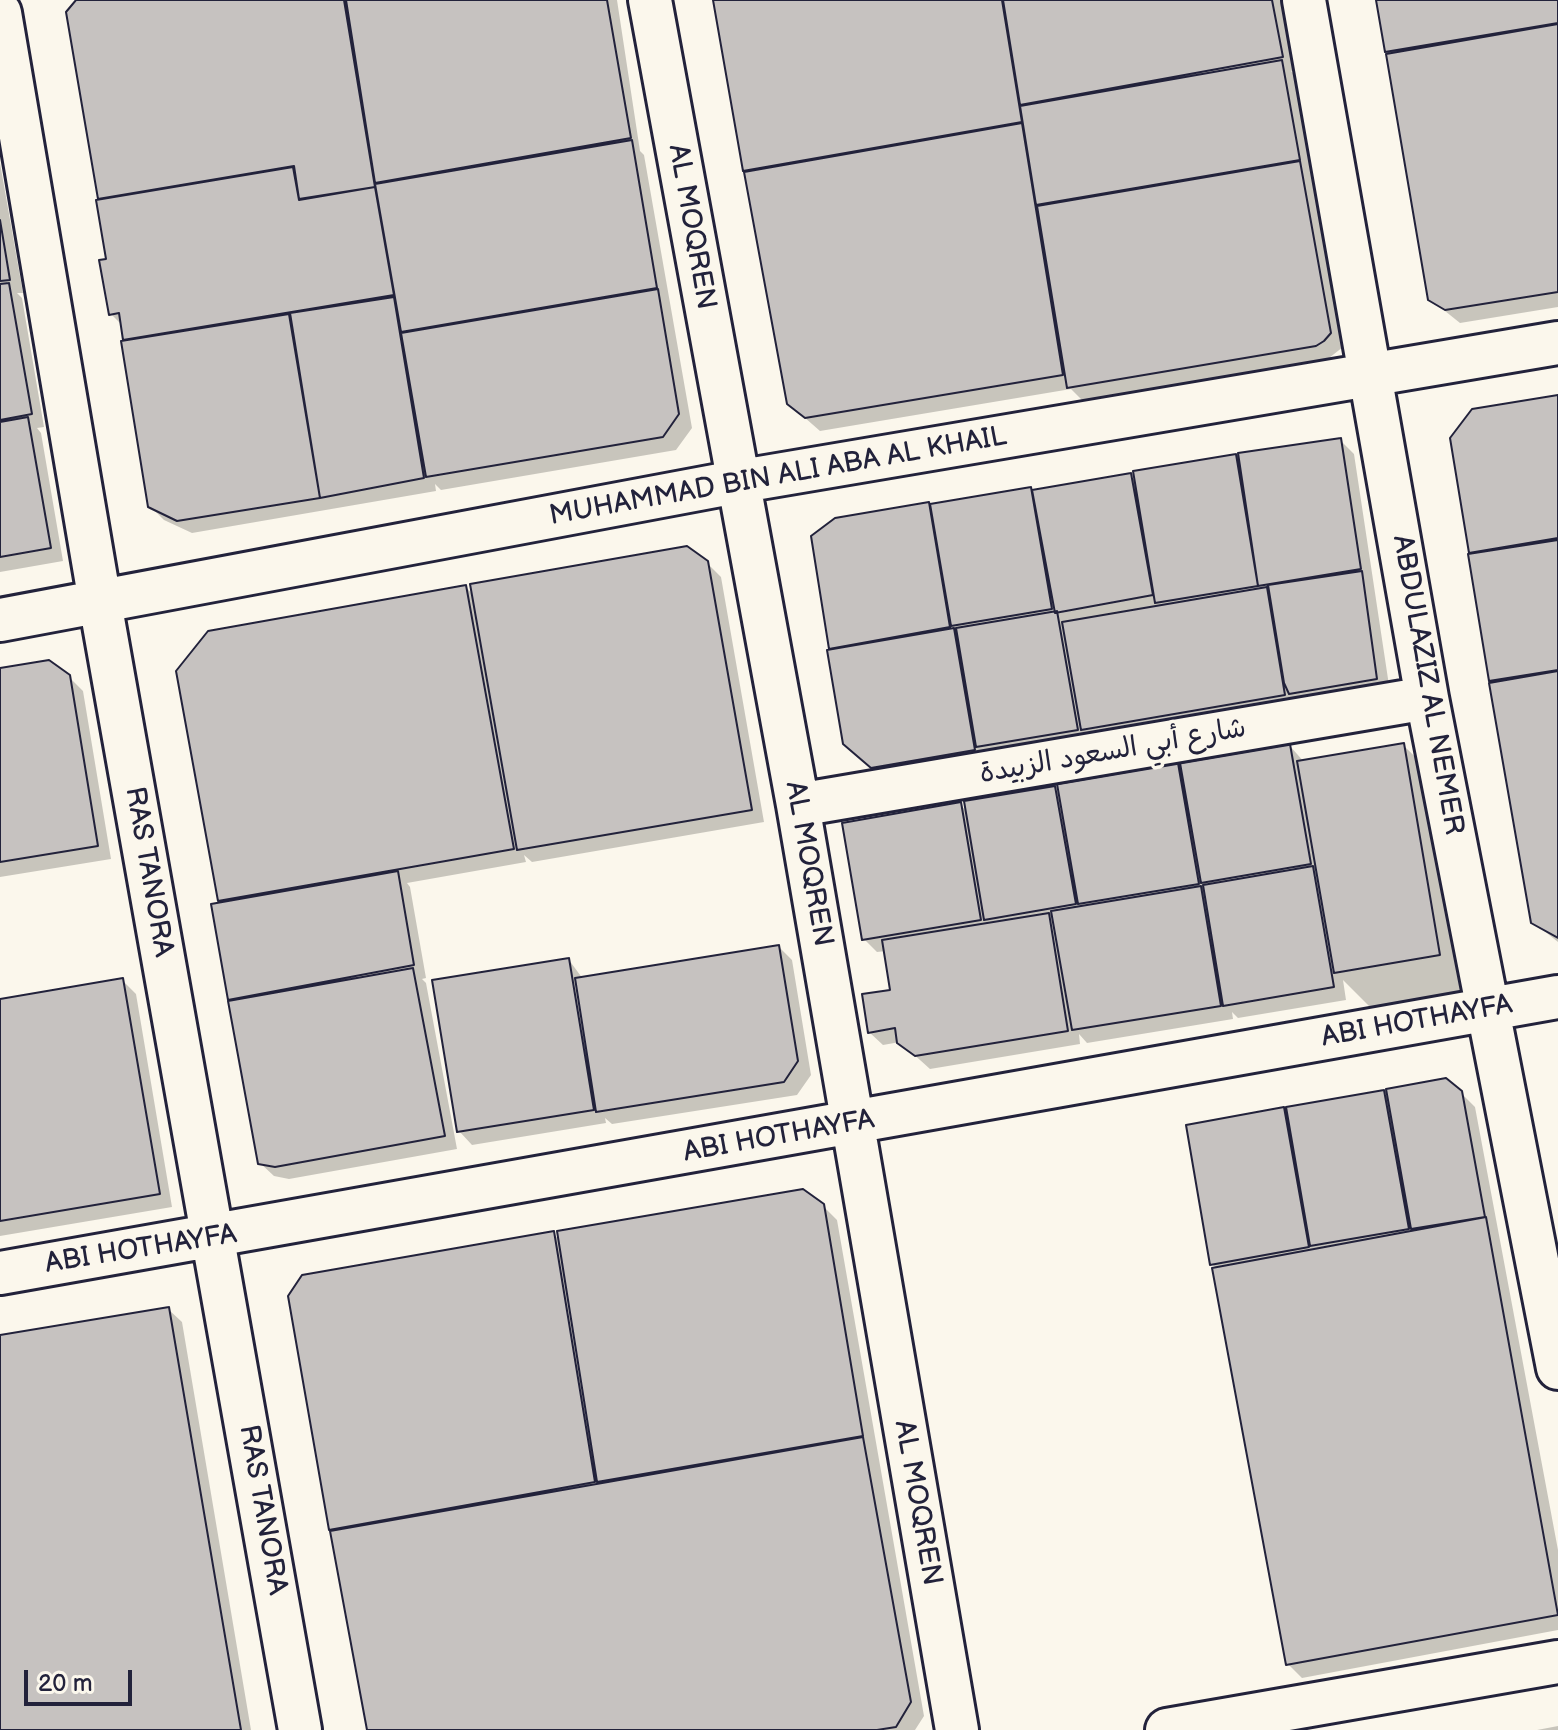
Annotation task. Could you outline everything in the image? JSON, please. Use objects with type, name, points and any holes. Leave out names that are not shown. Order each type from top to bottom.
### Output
[{"type":"street","name":"AL MOQREN","points":[[650,0],[736,482],[798,805],[957,1730]]},
{"type":"street","name":"ABDULAZIZ AL NEMER","points":[[1304,0],[1427,698],[1558,1368]]},
{"type":"street","name":"RAS TANORA","points":[[0,13],[100,602],[300,1730]]},
{"type":"street","name":"MUHAMMAD BIN ALI ABA AL KHAIL","points":[[0,620],[736,482],[1558,343]]},
{"type":"street","name":"شارع أبي السعود الزبيدة","points":[[798,805],[1427,698]]},
{"type":"street","name":"ABI HOTHAYFA","points":[[0,1273],[214,1238],[1558,997]]},
{"type":"street","points":[[1167,1730],[1558,1662]]},
{"type":"building","points":[[76,0],[344,0],[375,187],[299,199],[294,166],[98,199],[66,12]]},
{"type":"building","points":[[346,0],[607,0],[631,138],[375,183]]},
{"type":"building","points":[[713,0],[1002,0],[1022,122],[743,171]]},
{"type":"building","points":[[1003,0],[1272,0],[1283,57],[1020,105]]},
{"type":"building","points":[[1376,0],[1558,0],[1558,23],[1385,52]]},
{"type":"building","points":[[1558,24],[1558,292],[1445,310],[1428,300],[1386,54]]},
{"type":"building","points":[[1282,60],[1300,160],[1036,205],[1020,106]]},
{"type":"building","points":[[1022,123],[1063,375],[805,418],[787,404],[744,172]]},
{"type":"building","points":[[632,140],[657,288],[401,332],[375,184]]},
{"type":"building","points":[[1300,161],[1331,333],[1324,341],[1316,346],[1067,388],[1037,206]]},
{"type":"building","points":[[293,167],[299,200],[375,187],[394,295],[123,340],[119,313],[109,315],[99,260],[106,259],[96,200]]},
{"type":"building","points":[[0,220],[10,280],[0,281]]},
{"type":"building","points":[[9,283],[32,414],[0,420],[0,284]]},
{"type":"building","points":[[658,289],[679,414],[663,437],[426,477],[401,333]]},
{"type":"building","points":[[394,297],[424,478],[320,498],[290,313]]},
{"type":"building","points":[[289,314],[320,498],[177,521],[148,507],[121,341]]},
{"type":"building","points":[[1558,395],[1558,538],[1469,553],[1450,438],[1472,409]]},
{"type":"building","points":[[28,417],[51,548],[0,557],[0,422]]},
{"type":"building","points":[[1341,438],[1361,569],[1258,586],[1238,453]]},
{"type":"building","points":[[1236,454],[1258,586],[1155,603],[1133,471]]},
{"type":"building","points":[[1131,473],[1153,595],[1055,613],[1032,490]]},
{"type":"building","points":[[1031,487],[1052,609],[951,626],[930,504]]},
{"type":"building","points":[[929,502],[950,627],[829,649],[811,536],[835,518]]},
{"type":"building","points":[[1558,540],[1558,670],[1489,681],[1468,554]]},
{"type":"building","points":[[687,546],[708,561],[752,810],[517,850],[470,584]]},
{"type":"building","points":[[1362,571],[1377,679],[1289,694],[1284,683],[1268,585]]},
{"type":"building","points":[[466,585],[514,849],[218,901],[176,671],[208,631]]},
{"type":"building","points":[[1267,587],[1285,695],[1081,730],[1062,622]]},
{"type":"building","points":[[1057,611],[1078,730],[976,747],[956,628]]},
{"type":"building","points":[[954,628],[975,750],[871,768],[843,744],[827,650]]},
{"type":"building","points":[[49,660],[70,675],[98,846],[0,862],[0,668]]},
{"type":"building","points":[[1558,671],[1558,938],[1531,923],[1489,683]]},
{"type":"building","points":[[1404,743],[1440,955],[1334,973],[1297,761]]},
{"type":"building","points":[[1290,744],[1311,864],[1201,883],[1180,763]]},
{"type":"building","points":[[1178,763],[1199,884],[1078,904],[1057,784]]},
{"type":"building","points":[[1055,786],[1076,904],[984,920],[964,801]]},
{"type":"building","points":[[961,802],[981,920],[862,940],[842,823]]},
{"type":"building","points":[[1313,866],[1334,987],[1223,1006],[1203,885]]},
{"type":"building","points":[[398,871],[414,965],[228,1000],[211,904]]},
{"type":"building","points":[[1201,886],[1221,1006],[1072,1030],[1051,911]]},
{"type":"building","points":[[1049,913],[1068,1031],[915,1056],[897,1043],[895,1028],[868,1033],[862,994],[890,990],[882,940]]},
{"type":"building","points":[[779,945],[798,1061],[784,1082],[596,1112],[575,978]]},
{"type":"building","points":[[569,958],[594,1110],[457,1132],[432,980]]},
{"type":"building","points":[[413,968],[445,1136],[275,1167],[258,1164],[228,1001]]},
{"type":"building","points":[[123,978],[160,1194],[0,1221],[0,999]]},
{"type":"building","points":[[1446,1078],[1462,1091],[1485,1217],[1411,1229],[1386,1089]]},
{"type":"building","points":[[1384,1090],[1409,1229],[1310,1246],[1286,1107]]},
{"type":"building","points":[[1284,1107],[1309,1247],[1210,1265],[1186,1125]]},
{"type":"building","points":[[803,1189],[824,1204],[863,1436],[597,1482],[557,1231]]},
{"type":"building","points":[[1486,1217],[1558,1615],[1286,1665],[1212,1268]]},
{"type":"building","points":[[554,1231],[595,1482],[329,1530],[288,1296],[302,1275]]},
{"type":"building","points":[[169,1307],[241,1730],[0,1730],[0,1335]]},
{"type":"building","points":[[863,1437],[911,1702],[896,1727],[877,1730],[367,1730],[330,1531]]}]
